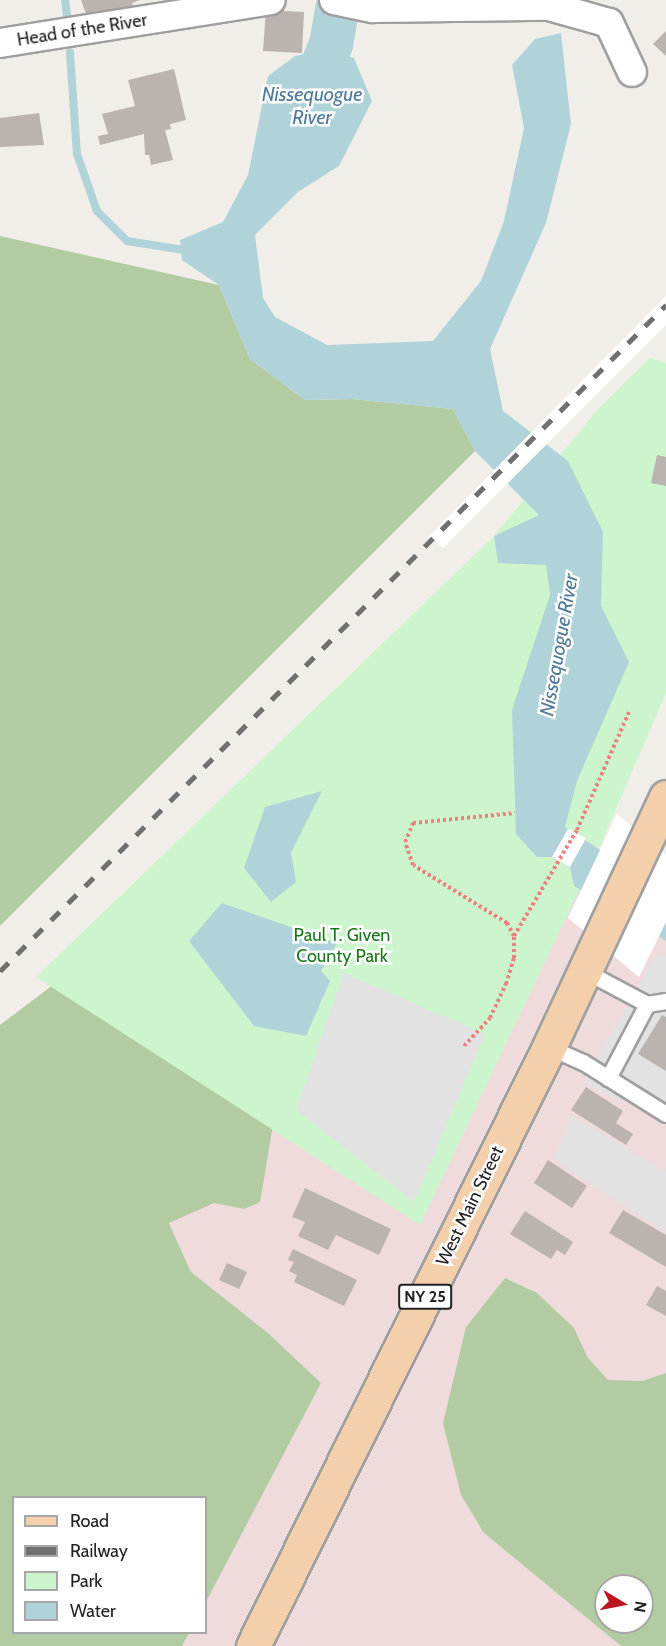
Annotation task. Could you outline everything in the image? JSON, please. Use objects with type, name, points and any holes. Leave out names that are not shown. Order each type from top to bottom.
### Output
[{"type":"main road","name":"West Main Street","points":[[253,1646],[549,1047],[646,845],[666,797]]},
{"type":"main road","points":[[646,845],[666,814]]},
{"type":"street","name":"Head of the River","points":[[0,43],[271,0]]},
{"type":"street","points":[[334,0],[373,8],[549,6],[609,23],[632,72]]},
{"type":"lane","points":[[591,959],[647,1004],[666,1001]]},
{"type":"lane","points":[[608,1078],[647,1004]]},
{"type":"lane","points":[[549,1047],[608,1078],[666,1114]]},
{"type":"path","points":[[514,936],[559,865],[577,830],[629,712]]},
{"type":"path","points":[[464,1046],[490,1018],[506,984],[514,958],[514,936],[507,923],[413,865],[405,842],[413,823],[515,813]]},
{"type":"shaded area","points":[[579,889],[666,941],[666,1373],[642,1381],[608,1381],[588,1358],[574,1328],[484,1533],[594,1624],[594,1634],[606,1634],[621,1646],[182,1646],[188,1634],[207,1634],[207,1600],[321,1383],[268,1333],[191,1272],[169,1222],[214,1202],[244,1209],[272,1129],[422,1220]]},
{"type":"shaded area","points":[[658,952],[666,957],[666,1121],[583,1082]]},
{"type":"shaded area","points":[[344,973],[485,1034],[414,1202],[296,1110]]},
{"type":"shaded area","points":[[572,1116],[666,1172],[666,1232],[553,1159]]},
{"type":"green space","points":[[0,236],[219,285],[250,359],[305,400],[352,399],[453,409],[475,451],[0,926]]},
{"type":"green space","name":"Paul T. Given County Park","points":[[650,358],[666,363],[666,693],[600,846],[420,1225],[36,977],[494,536],[597,410]]},
{"type":"green space","points":[[78,966],[278,1095],[260,1202],[244,1209],[214,1203],[169,1223],[191,1272],[268,1333],[321,1383],[207,1600],[207,1496],[12,1496],[12,1634],[188,1634],[182,1646],[0,1646],[0,1025]]},
{"type":"green space","points":[[505,1278],[537,1293],[574,1328],[588,1358],[608,1380],[642,1381],[666,1373],[666,1646],[621,1646],[606,1634],[654,1634],[654,1574],[594,1574],[594,1624],[484,1533],[461,1495],[443,1423],[466,1327]]},
{"type":"water","name":"Nissequogue River","points":[[561,33],[571,124],[546,223],[490,349],[503,411],[568,461],[603,532],[601,606],[629,662],[577,781],[565,827],[666,893],[666,941],[574,886],[570,867],[552,857],[537,857],[516,834],[512,710],[550,595],[546,565],[498,563],[494,536],[539,515],[475,451],[453,409],[352,399],[305,400],[250,359],[219,285],[182,260],[180,240],[223,222],[248,175],[268,76],[295,56],[325,50],[354,58],[372,101],[339,166],[298,192],[255,235],[263,298],[275,317],[327,345],[433,341],[481,281],[504,221],[524,128],[512,65],[535,39]]},
{"type":"water","points":[[322,791],[291,853],[296,882],[271,902],[244,868],[265,807]]},
{"type":"water","points":[[222,903],[337,943],[321,971],[330,981],[306,1036],[254,1026],[189,941]]},
{"type":"pier","points":[[666,296],[666,325],[443,548],[429,536]]},
{"type":"pier","points":[[617,814],[666,855],[666,922],[639,977],[568,918]]},
{"type":"pier","points":[[568,829],[586,838],[570,867],[552,857]]},
{"type":"building","points":[[81,0],[140,0],[132,3],[135,11],[89,22]]},
{"type":"building","points":[[266,10],[304,12],[302,53],[263,51]]},
{"type":"building","points":[[666,31],[666,56],[653,44]]},
{"type":"building","points":[[174,69],[186,120],[170,124],[171,129],[165,130],[173,160],[151,165],[149,155],[145,155],[144,134],[100,145],[98,136],[108,134],[102,114],[135,106],[128,80]]},
{"type":"building","points":[[39,113],[44,145],[0,147],[0,118]]},
{"type":"building","points":[[657,455],[666,457],[666,486],[651,483]]},
{"type":"building","points":[[662,1015],[666,1017],[666,1071],[638,1054]]},
{"type":"building","points":[[586,1087],[623,1111],[616,1123],[633,1134],[626,1145],[571,1110]]},
{"type":"building","points":[[548,1160],[587,1186],[572,1208],[534,1183]]},
{"type":"building","points":[[305,1188],[391,1229],[379,1255],[336,1235],[328,1250],[298,1236],[305,1222],[292,1217]]},
{"type":"building","points":[[623,1210],[666,1235],[666,1267],[609,1233]]},
{"type":"building","points":[[525,1211],[573,1242],[565,1255],[557,1250],[551,1259],[510,1234]]},
{"type":"building","points":[[293,1249],[357,1280],[344,1306],[294,1282],[297,1275],[289,1271],[294,1262],[288,1260]]},
{"type":"building","points":[[227,1263],[247,1272],[239,1289],[219,1280]]},
{"type":"building","points":[[657,1286],[666,1291],[666,1316],[646,1305]]},
{"type":"waterway","points":[[65,0],[68,23]]},
{"type":"waterway","name":"Nissequogue River","points":[[306,106],[331,44],[339,0]]},
{"type":"waterway","points":[[70,52],[77,154],[97,211],[127,241],[190,251]]},
{"type":"railway","points":[[0,971],[666,305]]}]
